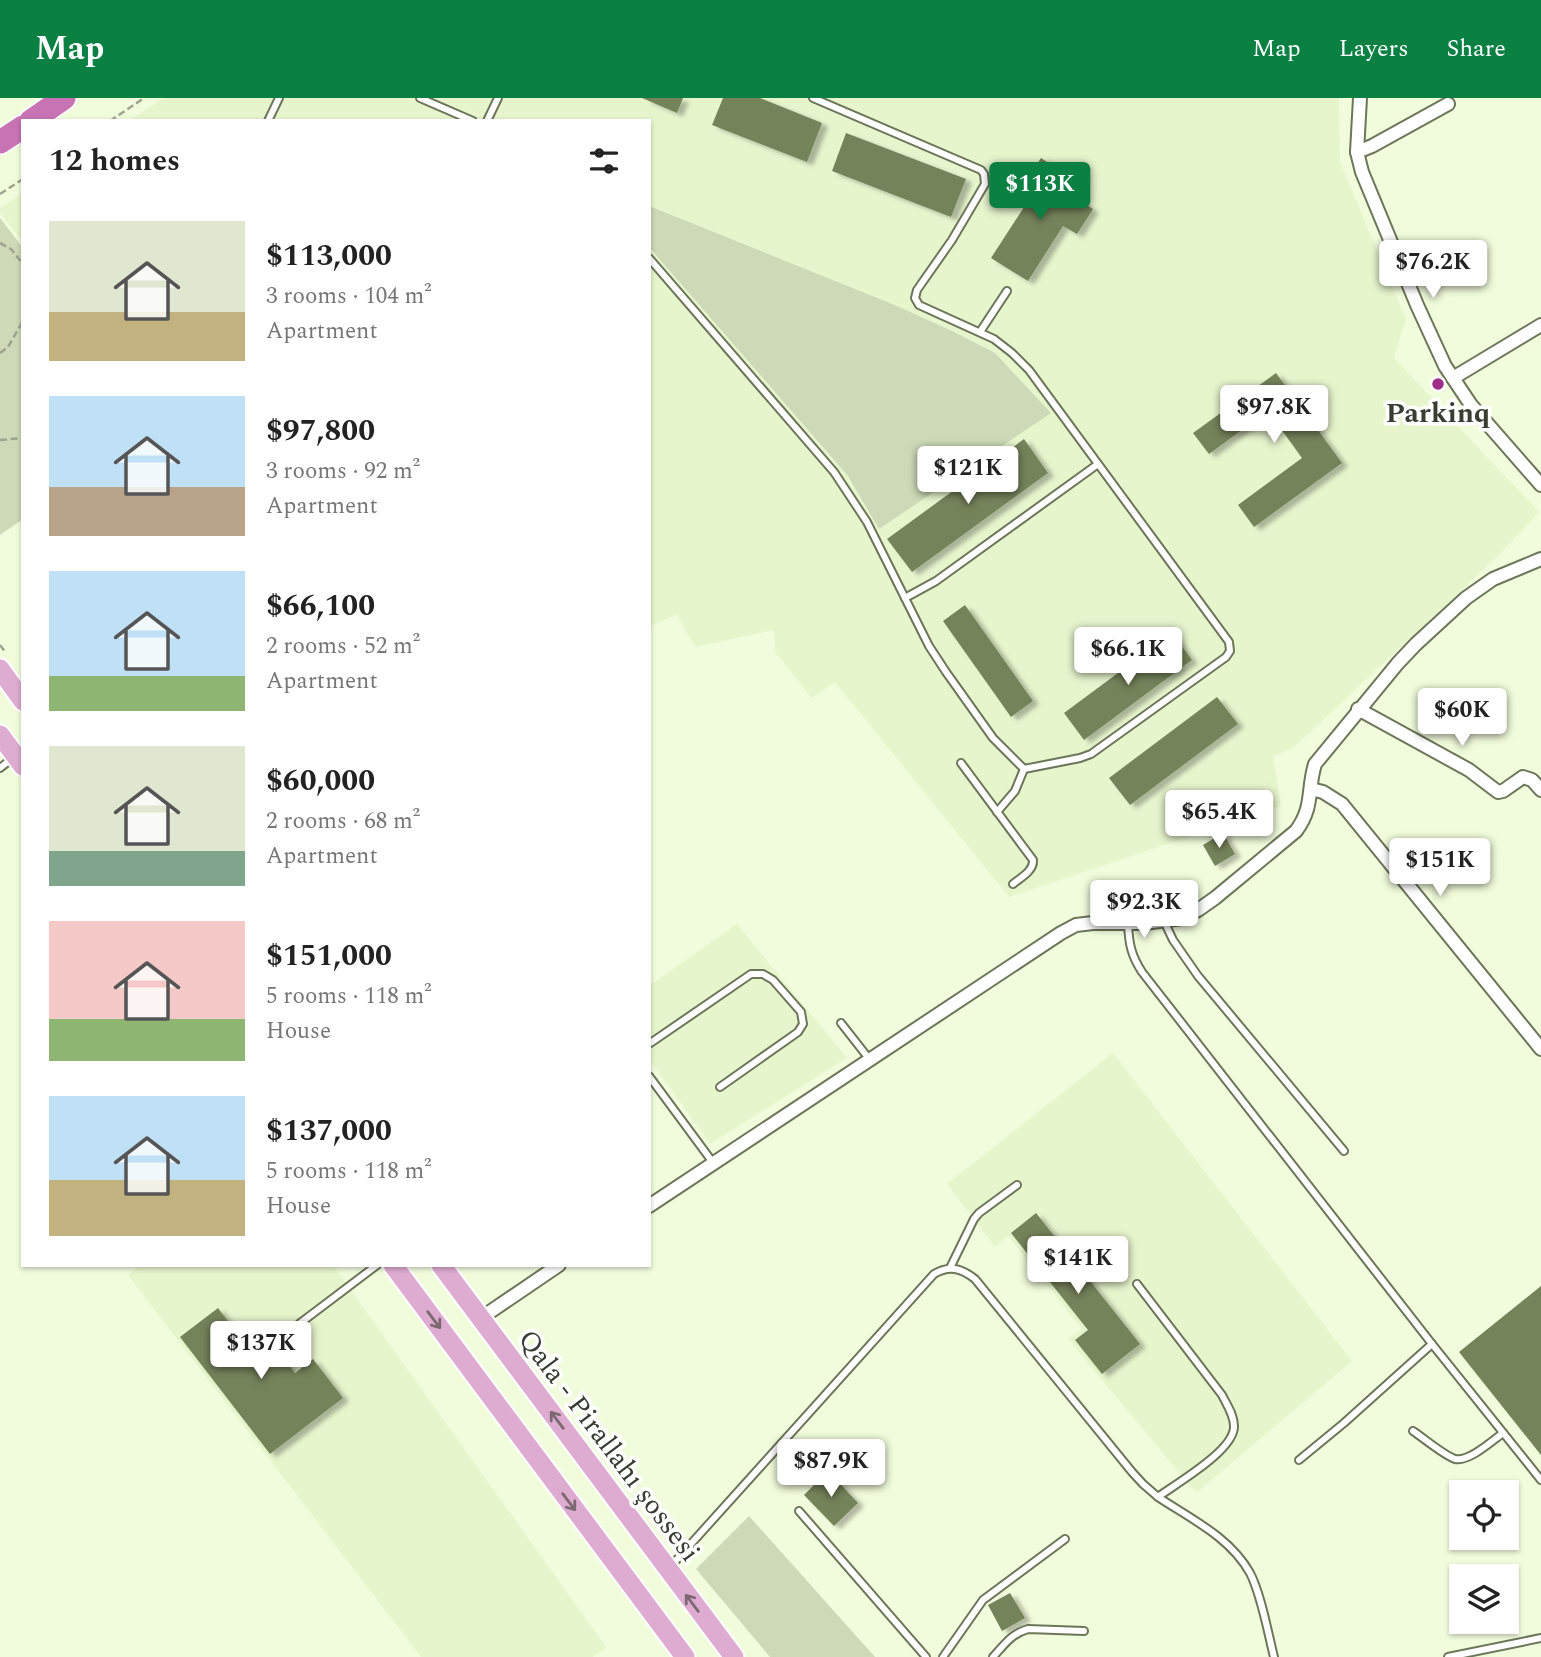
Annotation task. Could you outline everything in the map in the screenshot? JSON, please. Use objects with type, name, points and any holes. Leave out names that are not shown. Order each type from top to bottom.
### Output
[{"type":"highway","points":[[34,119],[64,98]]},
{"type":"highway","points":[[0,142],[21,128]]},
{"type":"main road","points":[[0,670],[21,698]]},
{"type":"main road","points":[[0,736],[13,764]]},
{"type":"main road","points":[[394,1267],[684,1657]]},
{"type":"main road","name":"Qala - Pirallahı şossesi","points":[[443,1267],[734,1657]]},
{"type":"street","points":[[1360,98],[1357,152],[1362,172],[1437,351],[1483,420],[1541,485]]},
{"type":"street","points":[[1357,152],[1448,104]]},
{"type":"street","points":[[1453,378],[1541,325]]},
{"type":"street","points":[[651,1205],[1061,933],[1076,925],[1182,918],[1215,898],[1296,831],[1308,811],[1315,764],[1416,644],[1466,598],[1493,579],[1541,559]]},
{"type":"street","points":[[1359,709],[1469,771],[1498,792],[1523,776],[1532,780],[1541,790]]},
{"type":"street","points":[[1311,789],[1323,792],[1342,804],[1541,1049]]},
{"type":"street","points":[[481,1318],[556,1267]]},
{"type":"lane","points":[[269,119],[279,98]]},
{"type":"lane","points":[[420,98],[468,119]]},
{"type":"lane","points":[[488,119],[498,98]]},
{"type":"lane","points":[[813,98],[981,170],[985,184],[952,240],[917,290],[915,298],[919,304],[994,339],[1029,370],[1229,642],[1230,651],[1226,657],[1091,754],[1024,769]]},
{"type":"lane","points":[[651,260],[834,472],[867,522],[929,646],[993,738],[1024,769]]},
{"type":"lane","points":[[980,332],[1007,291]]},
{"type":"lane","points":[[905,598],[936,581],[1098,464]]},
{"type":"lane","points":[[961,763],[1032,860],[1031,869],[1013,884]]},
{"type":"lane","points":[[997,812],[1015,791],[1024,769]]},
{"type":"lane","points":[[1164,921],[1173,940],[1198,976],[1344,1151]]},
{"type":"lane","points":[[1128,923],[1130,949],[1142,972],[1541,1480]]},
{"type":"lane","points":[[651,1043],[751,974],[763,974],[773,980],[801,1012],[803,1024],[798,1032],[720,1087]]},
{"type":"lane","points":[[841,1023],[870,1060]]},
{"type":"lane","points":[[651,1079],[714,1164]]},
{"type":"lane","points":[[950,1268],[974,1219],[1017,1185]]},
{"type":"lane","points":[[299,1324],[374,1267]]},
{"type":"lane","points":[[667,1570],[934,1274],[950,1268],[959,1269],[975,1279],[1143,1484],[1216,1535],[1240,1558],[1255,1584],[1274,1657]]},
{"type":"lane","points":[[1137,1284],[1222,1395],[1232,1414],[1234,1426],[1233,1435],[1217,1455],[1158,1497]]},
{"type":"lane","points":[[1299,1460],[1432,1344]]},
{"type":"lane","points":[[1413,1431],[1453,1459],[1468,1457],[1503,1433]]},
{"type":"lane","points":[[799,1511],[926,1657]]},
{"type":"lane","points":[[943,1657],[983,1600],[1065,1539]]},
{"type":"lane","points":[[993,1657],[1015,1634],[1028,1629],[1084,1631]]},
{"type":"lane","points":[[1448,1657],[1541,1638]]},
{"type":"path","points":[[113,119],[145,98]]},
{"type":"path","points":[[0,194],[21,180]]},
{"type":"path","points":[[0,243],[21,261]]},
{"type":"path","points":[[0,353],[8,346],[21,324]]},
{"type":"path","points":[[0,440],[21,438]]},
{"type":"shaded area","points":[[163,98],[1339,98],[1340,162],[1406,319],[1394,358],[1539,512],[1500,554],[1293,748],[1273,756],[1281,806],[1009,897],[835,682],[812,698],[775,652],[774,630],[695,647],[677,615],[651,625],[651,119],[132,119]]},
{"type":"shaded area","points":[[21,194],[21,239],[0,213],[0,208]]},
{"type":"shaded area","points":[[651,207],[897,306],[995,353],[1051,413],[879,529],[848,476],[651,249]]},
{"type":"shaded area","points":[[0,218],[21,245],[21,520],[0,535]]},
{"type":"shaded area","points":[[737,924],[847,1058],[710,1144],[651,1062],[651,985]]},
{"type":"shaded area","points":[[1113,1053],[1352,1361],[1196,1493],[1068,1339],[1082,1329],[1008,1236],[995,1247],[947,1184]]},
{"type":"shaded area","points":[[138,1267],[334,1267],[606,1647],[593,1657],[421,1657],[128,1275]]},
{"type":"shaded area","points":[[749,1516],[875,1657],[770,1657],[696,1569]]},
{"type":"building","points":[[642,98],[683,98],[677,113]]},
{"type":"building","points":[[723,98],[760,98],[822,123],[807,162],[712,125]]},
{"type":"building","points":[[846,133],[966,179],[951,217],[832,171]]},
{"type":"building","points":[[1041,158],[1058,169],[1050,182],[1093,209],[1077,234],[1063,226],[1028,281],[991,258],[1028,201],[1018,194]]},
{"type":"building","points":[[1276,373],[1342,463],[1254,527],[1238,505],[1302,458],[1268,411],[1209,454],[1193,433]]},
{"type":"building","points":[[1024,439],[1048,473],[912,572],[887,539]]},
{"type":"building","points":[[965,605],[1033,701],[1011,717],[943,621]]},
{"type":"building","points":[[1172,633],[1192,660],[1084,740],[1064,713]]},
{"type":"building","points":[[1217,697],[1238,724],[1130,805],[1109,778]]},
{"type":"building","points":[[1223,833],[1235,854],[1215,866],[1203,845]]},
{"type":"building","points":[[1036,1213],[1140,1344],[1102,1374],[1075,1340],[1088,1330],[1011,1233]]},
{"type":"building","points":[[1541,1286],[1541,1455],[1459,1352]]},
{"type":"building","points":[[218,1308],[243,1341],[260,1328],[295,1373],[313,1359],[343,1398],[270,1454],[180,1337]]},
{"type":"building","points":[[828,1471],[858,1503],[834,1526],[804,1495]]},
{"type":"building","points":[[1010,1593],[1025,1618],[1002,1631],[988,1605]]},
{"type":"place","name":"Parkinq","points":[[1438,384]]}]
